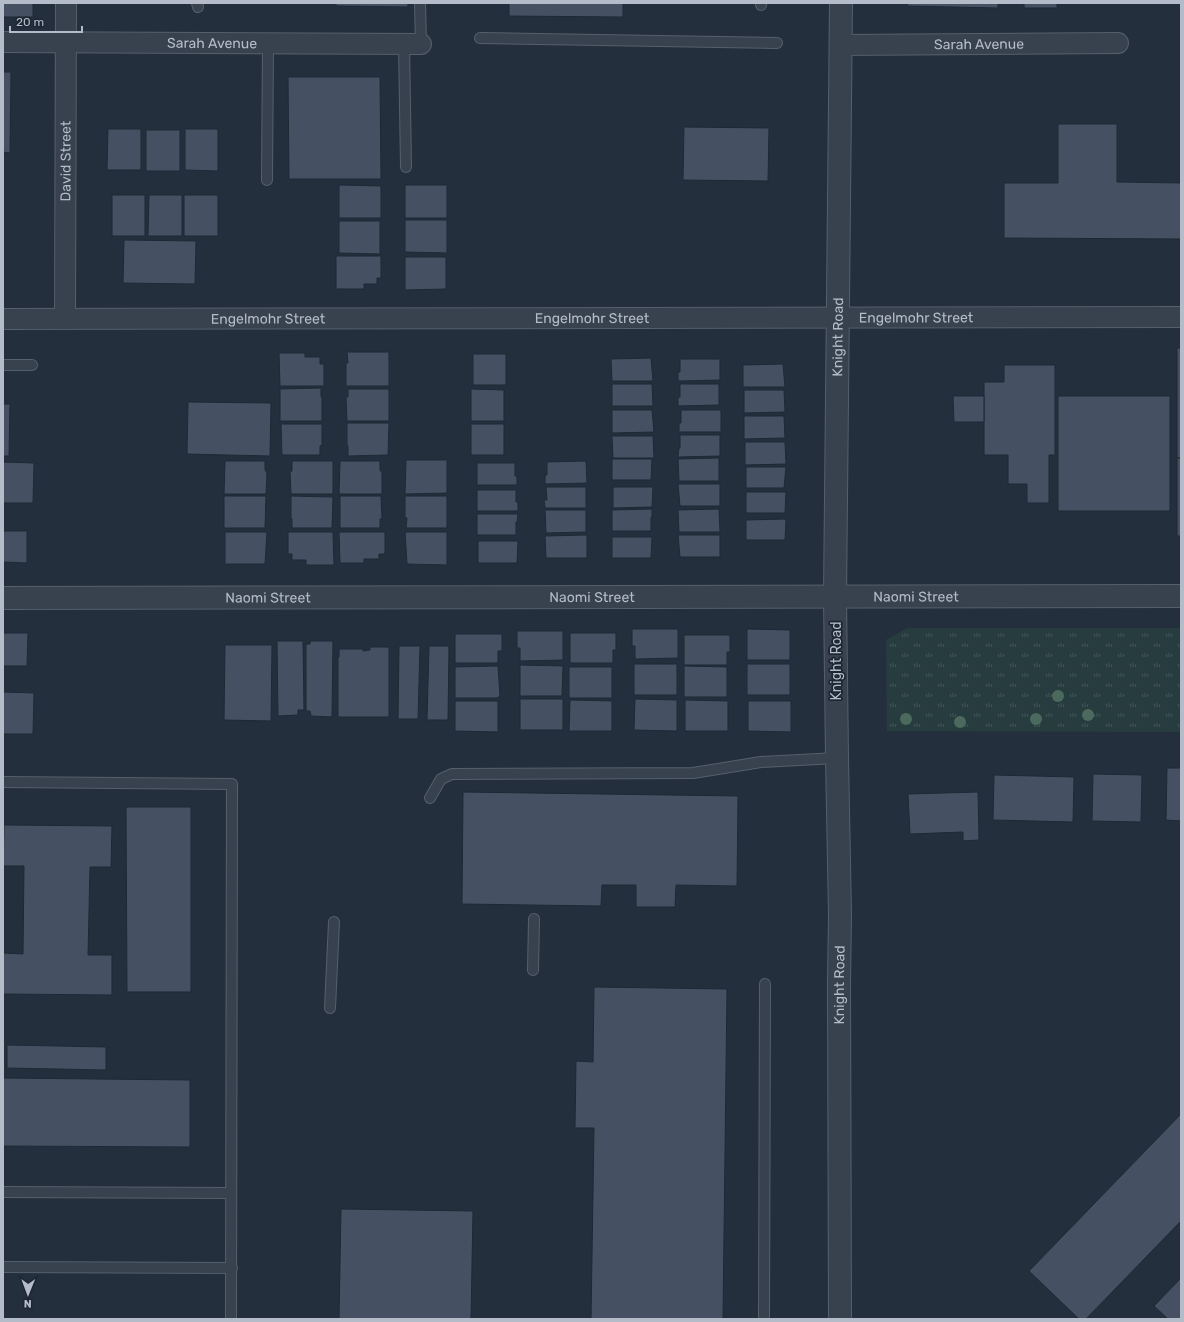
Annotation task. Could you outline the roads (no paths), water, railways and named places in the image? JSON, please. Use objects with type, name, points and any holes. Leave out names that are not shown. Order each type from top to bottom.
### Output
[{"type":"street","name":"David Street","points":[[65,318],[66,3]]},
{"type":"street","name":"Knight Road","points":[[840,1319],[840,915],[836,758],[835,597],[841,3]]},
{"type":"street","name":"Sarah Avenue","points":[[3,42],[412,44]]},
{"type":"street","name":"Sarah Avenue","points":[[840,45],[1118,43]]},
{"type":"street","name":"Engelmohr Street","points":[[3,319],[1181,317]]},
{"type":"street","name":"Naomi Street","points":[[3,598],[1181,596]]},
{"type":"lane","points":[[406,168],[412,44],[420,3]]},
{"type":"lane","points":[[480,38],[777,43]]},
{"type":"lane","points":[[267,180],[268,43]]},
{"type":"lane","points":[[3,365],[32,364]]},
{"type":"lane","points":[[430,798],[441,779],[452,774],[692,773],[761,762],[836,758]]},
{"type":"lane","points":[[3,782],[232,784],[231,1319]]},
{"type":"lane","points":[[533,970],[534,919]]},
{"type":"lane","points":[[330,1008],[334,922]]},
{"type":"lane","points":[[764,1319],[765,984]]},
{"type":"lane","points":[[3,1192],[232,1193]]},
{"type":"lane","points":[[3,1267],[232,1268]]}]
